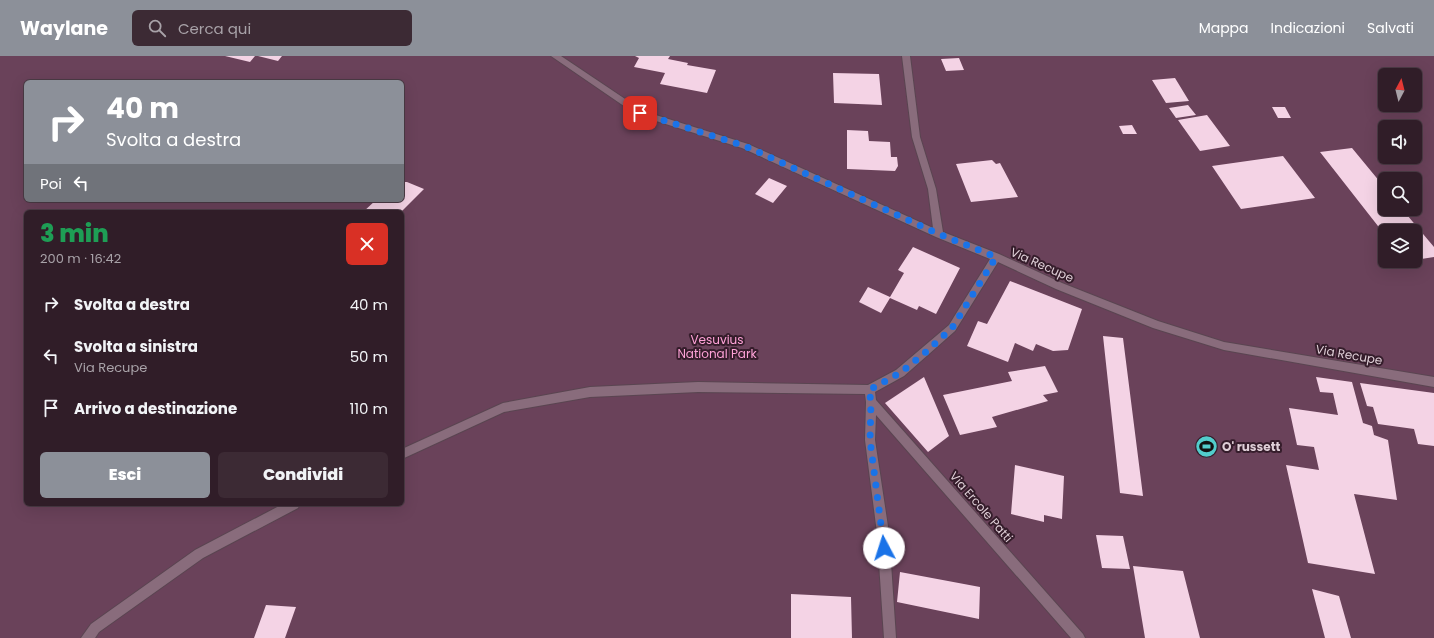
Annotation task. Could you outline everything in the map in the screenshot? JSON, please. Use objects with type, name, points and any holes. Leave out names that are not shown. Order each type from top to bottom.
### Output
[{"type":"street","name":"Via Recupe","points":[[555,56],[640,113],[745,146],[939,234],[996,257],[1059,286],[1156,325],[1224,346],[1434,382]]},
{"type":"street","points":[[906,56],[916,137],[932,190],[939,234]]},
{"type":"street","points":[[404,453],[503,408],[590,392],[698,387],[869,390],[900,373],[952,328],[996,257]]},
{"type":"street","points":[[869,390],[871,402],[870,440],[883,533],[890,638]]},
{"type":"street","name":"Via Ercole Patti","points":[[871,402],[1079,638]]},
{"type":"street","points":[[87,638],[95,628],[199,554],[290,506]]},
{"type":"green space","name":"Vesuvius National Park","points":[[0,56],[1434,56],[1434,638],[0,638]]},
{"type":"building","points":[[225,56],[255,56],[250,62]]},
{"type":"building","points":[[258,56],[282,56],[278,61]]},
{"type":"building","points":[[635,56],[670,56],[668,59],[688,63],[687,65],[716,70],[707,93],[660,84],[665,73],[634,67],[639,58]]},
{"type":"building","points":[[959,58],[964,70],[946,71],[941,59]]},
{"type":"building","points":[[833,73],[879,74],[882,105],[834,103]]},
{"type":"building","points":[[1175,78],[1189,101],[1166,103],[1152,80]]},
{"type":"building","points":[[1188,105],[1196,115],[1176,118],[1169,108]]},
{"type":"building","points":[[1272,107],[1285,107],[1291,118],[1278,118]]},
{"type":"building","points":[[1207,115],[1230,146],[1200,151],[1178,120]]},
{"type":"building","points":[[1132,125],[1137,134],[1123,134],[1119,126]]},
{"type":"building","points":[[847,130],[868,131],[869,141],[890,142],[891,157],[897,157],[898,166],[895,171],[847,169]]},
{"type":"building","points":[[1352,148],[1378,180],[1378,216],[1408,216],[1415,224],[1378,224],[1378,226],[1320,152]]},
{"type":"building","points":[[1283,156],[1315,198],[1241,209],[1212,166]]},
{"type":"building","points":[[992,160],[996,164],[1000,163],[1018,197],[971,202],[956,164]]},
{"type":"building","points":[[769,178],[787,186],[773,203],[755,194]]},
{"type":"building","points":[[404,182],[424,189],[403,210],[365,210],[374,202],[404,202]]},
{"type":"building","points":[[1422,233],[1434,247],[1434,257],[1422,259]]},
{"type":"building","points":[[913,247],[960,268],[936,314],[919,306],[917,310],[890,298],[881,313],[859,302],[868,287],[890,297],[904,273],[898,270]]},
{"type":"building","points":[[1010,281],[1082,309],[1068,350],[1053,351],[1036,344],[1033,351],[1015,343],[1008,362],[967,346],[978,321],[987,324]]},
{"type":"building","points":[[1103,336],[1123,338],[1143,496],[1120,493]]},
{"type":"building","points":[[1045,366],[1058,392],[1043,395],[1048,401],[992,417],[997,427],[960,435],[943,395],[1012,381],[1008,372]]},
{"type":"building","points":[[924,377],[949,436],[928,452],[885,403]]},
{"type":"building","points":[[1316,377],[1352,382],[1363,423],[1372,426],[1374,435],[1388,440],[1397,500],[1354,494],[1375,574],[1308,563],[1286,465],[1319,470],[1314,447],[1297,445],[1289,408],[1338,415],[1333,393],[1320,392]]},
{"type":"building","points":[[1360,383],[1434,393],[1434,446],[1418,444],[1414,429],[1378,424],[1373,407],[1367,406]]},
{"type":"building","points":[[1015,465],[1064,476],[1062,519],[1044,515],[1044,522],[1011,514]]},
{"type":"building","points":[[1096,535],[1123,536],[1130,569],[1102,568]]},
{"type":"building","points":[[1133,566],[1183,571],[1200,638],[1145,638]]},
{"type":"building","points":[[900,572],[980,587],[979,619],[897,602]]},
{"type":"building","points":[[1312,589],[1339,596],[1351,638],[1325,638]]},
{"type":"building","points":[[791,594],[851,597],[852,638],[791,638]]},
{"type":"building","points":[[266,605],[296,607],[285,638],[254,638]]},
{"type":"place","name":"O' russett","points":[[1207,447]]},
{"type":"route","points":[[640,113],[745,146],[939,234],[996,257],[952,328],[900,373],[869,390],[871,402],[870,440],[884,548]]}]
